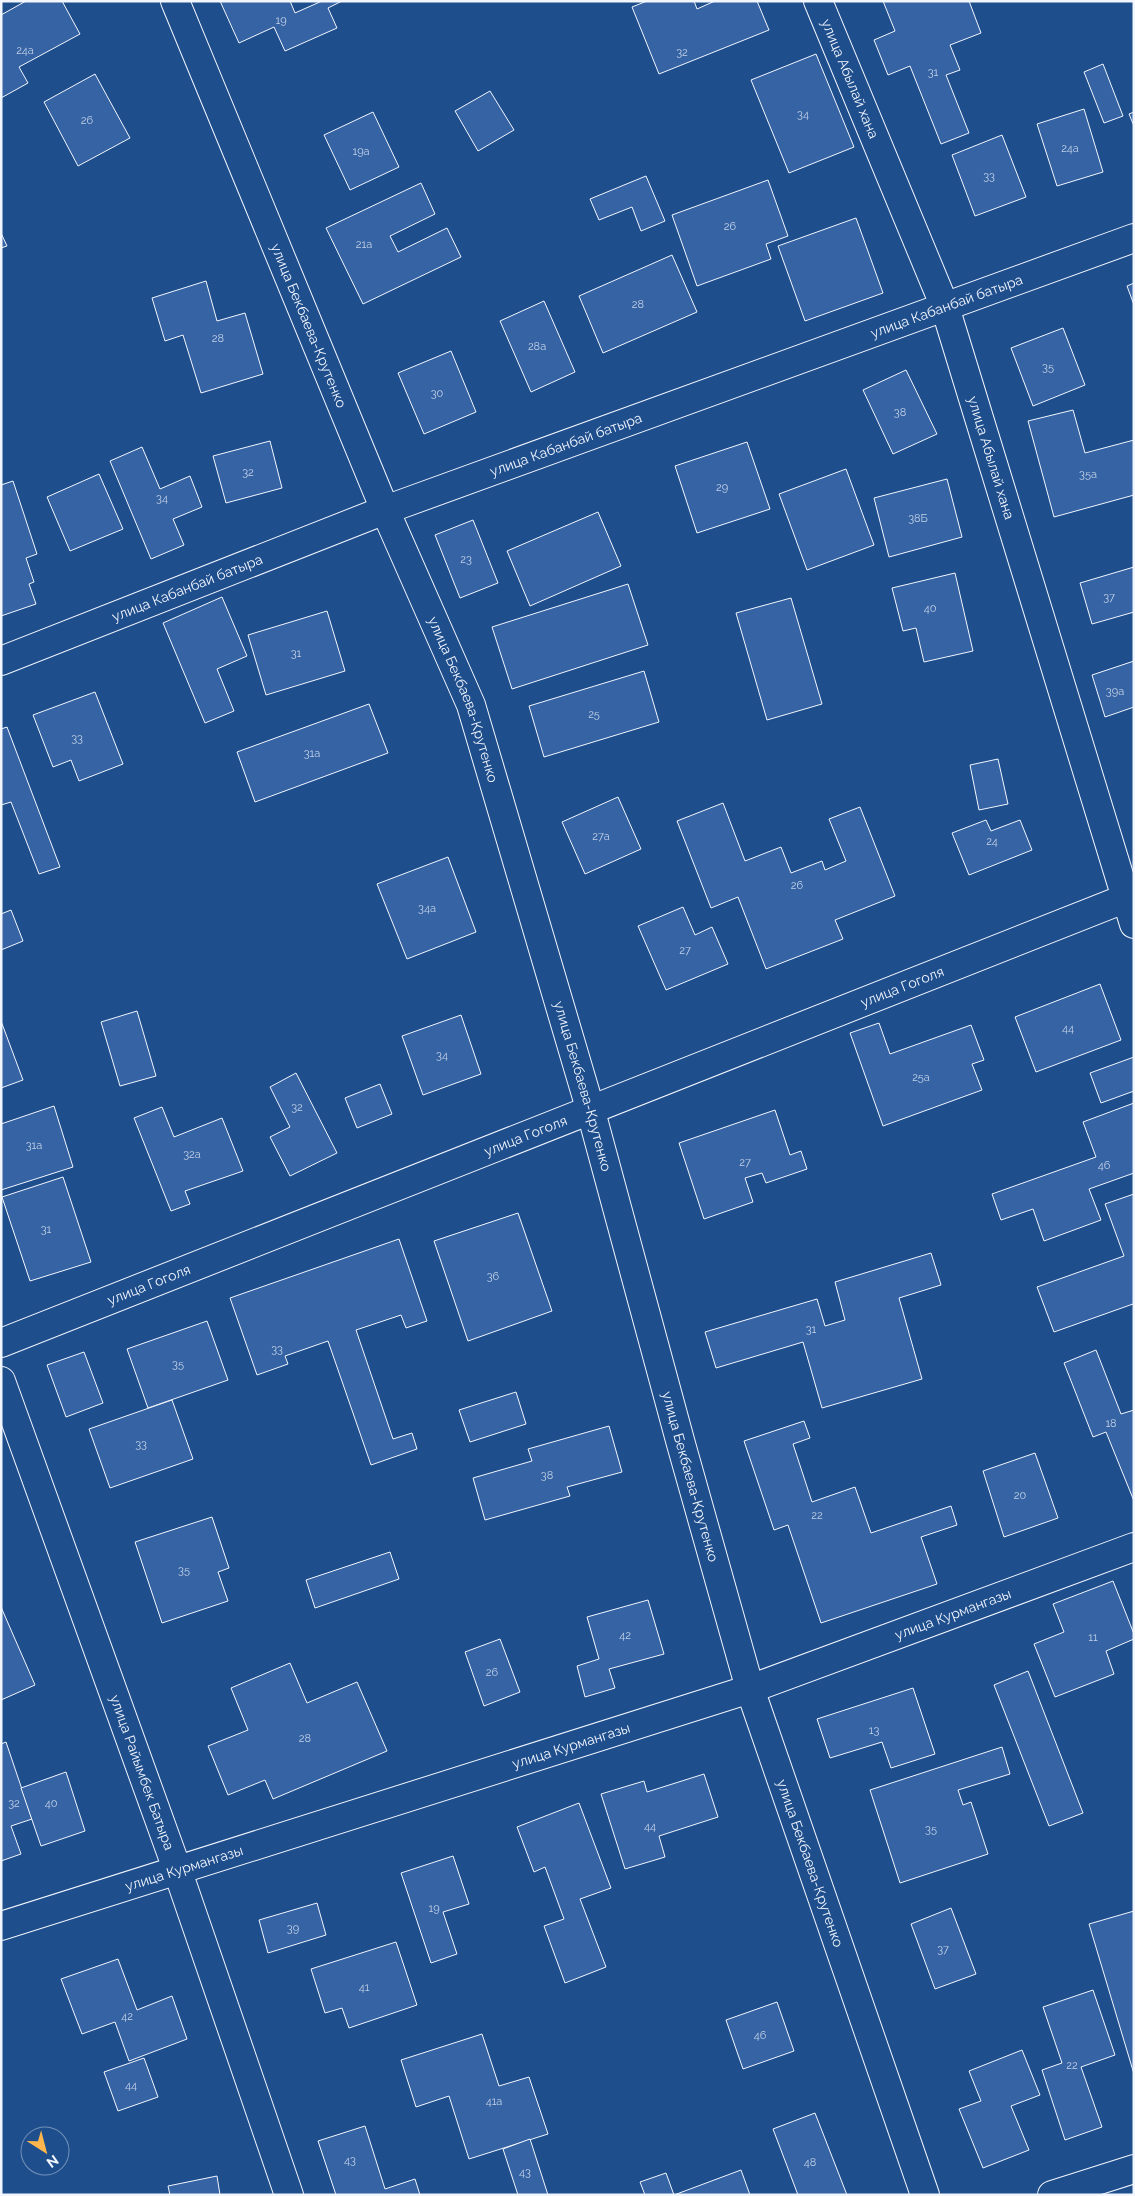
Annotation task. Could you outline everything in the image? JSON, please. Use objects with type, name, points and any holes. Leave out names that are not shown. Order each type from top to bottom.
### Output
[{"type":"street","name":"улица Бекбаева-Крутенко","points":[[175,1],[385,510],[471,705],[590,1108],[680,1444],[750,1689],[925,2195]]},
{"type":"street","name":"улица Абылай хана","points":[[818,1],[945,307],[1129,896],[1134,924]]},
{"type":"street","name":"улица Кабанбай батыра","points":[[1,661],[385,510],[1134,238]]},
{"type":"street","name":"улица Гоголя","points":[[1,1343],[1129,896]]},
{"type":"street","name":"улица Райымбек Батыра","points":[[1,1381],[177,1869],[289,2195]]},
{"type":"street","name":"улица Курмангазы","points":[[1,1926],[750,1689],[1134,1547]]},
{"type":"street","points":[[1052,2195],[1134,2169]]},
{"type":"building","points":[[26,1],[62,1],[80,34],[19,67],[28,83],[1,98],[1,15]]},
{"type":"building","points":[[220,1],[290,1],[295,13],[322,1],[342,1],[328,8],[337,28],[285,51],[274,27],[239,43]]},
{"type":"building","points":[[647,1],[694,1],[697,9],[715,1],[757,1],[769,30],[659,74],[632,7]]},
{"type":"building","points":[[883,1],[969,1],[981,33],[950,45],[960,70],[946,75],[969,133],[941,144],[910,66],[888,75],[874,40],[895,31]]},
{"type":"building","points":[[816,54],[854,147],[789,173],[751,80]]},
{"type":"building","points":[[1103,64],[1123,116],[1104,123],[1084,72]]},
{"type":"building","points":[[95,74],[130,138],[78,166],[44,102]]},
{"type":"building","points":[[490,91],[514,130],[478,151],[455,111]]},
{"type":"building","points":[[1084,109],[1103,172],[1057,186],[1037,124]]},
{"type":"building","points":[[373,112],[399,167],[350,190],[324,135]]},
{"type":"building","points":[[1134,112],[1134,126],[1129,114]]},
{"type":"building","points":[[1002,135],[1026,197],[975,216],[952,155]]},
{"type":"building","points":[[646,176],[665,221],[641,231],[632,207],[599,220],[590,199]]},
{"type":"building","points":[[768,180],[788,236],[766,244],[771,259],[697,286],[672,215]]},
{"type":"building","points":[[421,183],[435,214],[390,236],[398,252],[447,228],[461,257],[363,304],[326,228]]},
{"type":"building","points":[[856,218],[883,293],[805,321],[778,246]]},
{"type":"building","points":[[1,233],[7,246],[1,248]]},
{"type":"building","points":[[672,255],[697,312],[603,353],[579,296]]},
{"type":"building","points":[[206,281],[217,321],[245,313],[263,374],[201,393],[183,335],[165,341],[152,298]]},
{"type":"building","points":[[1134,283],[1134,305],[1127,286]]},
{"type":"building","points":[[544,301],[575,372],[531,392],[500,321]]},
{"type":"building","points":[[1063,328],[1085,385],[1033,406],[1011,348]]},
{"type":"building","points":[[451,351],[476,412],[424,434],[398,373]]},
{"type":"building","points":[[906,370],[937,434],[893,454],[863,390]]},
{"type":"building","points":[[1073,410],[1085,453],[1134,440],[1134,495],[1054,517],[1028,421]]},
{"type":"building","points":[[270,441],[282,488],[226,503],[213,456]]},
{"type":"building","points":[[747,442],[770,509],[697,533],[675,466]]},
{"type":"building","points":[[142,447],[160,489],[190,476],[202,507],[173,519],[184,545],[151,559],[110,461]]},
{"type":"building","points":[[846,469],[874,545],[807,570],[779,494]]},
{"type":"building","points":[[99,474],[123,529],[70,551],[47,497]]},
{"type":"building","points":[[947,479],[962,537],[889,557],[874,498]]},
{"type":"building","points":[[13,481],[37,554],[26,558],[34,582],[29,584],[36,604],[1,616],[1,485]]},
{"type":"building","points":[[598,512],[621,566],[530,606],[507,551]]},
{"type":"building","points":[[473,520],[498,583],[460,598],[435,535]]},
{"type":"building","points":[[1134,567],[1134,612],[1092,624],[1080,583]]},
{"type":"building","points":[[955,573],[973,651],[924,662],[916,628],[903,631],[892,588]]},
{"type":"building","points":[[628,584],[648,645],[512,689],[492,627]]},
{"type":"building","points":[[222,597],[247,656],[217,669],[234,711],[205,723],[163,623]]},
{"type":"building","points":[[791,598],[822,704],[767,720],[736,613]]},
{"type":"building","points":[[327,611],[345,671],[266,695],[248,635]]},
{"type":"building","points":[[1134,661],[1134,707],[1105,717],[1092,675]]},
{"type":"building","points":[[644,671],[659,722],[544,757],[529,706]]},
{"type":"building","points":[[95,692],[123,764],[79,781],[71,760],[53,767],[33,715]]},
{"type":"building","points":[[369,704],[388,753],[255,802],[237,752]]},
{"type":"building","points":[[7,727],[60,867],[39,874],[11,802],[1,805],[1,729]]},
{"type":"building","points":[[998,759],[1008,804],[979,810],[970,765]]},
{"type":"building","points":[[618,797],[641,849],[585,874],[562,822]]},
{"type":"building","points":[[723,803],[745,861],[781,847],[791,873],[822,861],[825,870],[846,861],[829,819],[860,807],[895,896],[835,920],[843,939],[766,969],[738,897],[711,908],[677,821]]},
{"type":"building","points":[[986,820],[991,831],[1020,820],[1032,850],[969,875],[952,833]]},
{"type":"building","points":[[448,857],[476,932],[407,959],[377,884]]},
{"type":"building","points":[[683,907],[695,935],[712,927],[728,964],[666,990],[638,926]]},
{"type":"building","points":[[11,910],[23,941],[1,950],[1,914]]},
{"type":"building","points":[[1100,984],[1121,1040],[1036,1072],[1015,1017]]},
{"type":"building","points":[[137,1011],[156,1076],[120,1086],[101,1022]]},
{"type":"building","points":[[461,1015],[481,1074],[423,1095],[402,1036]]},
{"type":"building","points":[[1,1021],[23,1080],[1,1088]]},
{"type":"building","points":[[879,1023],[890,1054],[971,1025],[984,1060],[972,1064],[982,1090],[883,1126],[850,1033]]},
{"type":"building","points":[[1134,1057],[1134,1091],[1101,1103],[1090,1073]]},
{"type":"building","points":[[296,1073],[337,1153],[290,1176],[270,1137],[290,1127],[270,1087]]},
{"type":"building","points":[[380,1084],[392,1114],[357,1128],[345,1098]]},
{"type":"building","points":[[1134,1103],[1134,1173],[1089,1189],[1101,1220],[1044,1241],[1033,1209],[1001,1220],[992,1194],[1096,1157],[1083,1122]]},
{"type":"building","points":[[54,1106],[73,1167],[1,1190],[1,1124]]},
{"type":"building","points":[[162,1107],[174,1137],[222,1118],[243,1171],[185,1191],[190,1204],[171,1211],[134,1118]]},
{"type":"building","points":[[775,1110],[790,1155],[801,1151],[807,1169],[766,1183],[762,1173],[745,1178],[753,1202],[704,1219],[679,1143]]},
{"type":"building","points":[[63,1177],[91,1262],[30,1281],[2,1197]]},
{"type":"building","points":[[1134,1194],[1134,1307],[1133,1304],[1054,1332],[1037,1287],[1124,1256],[1105,1204]]},
{"type":"building","points":[[518,1213],[552,1311],[468,1341],[434,1241]]},
{"type":"building","points":[[399,1239],[427,1321],[406,1328],[401,1315],[356,1330],[393,1439],[412,1433],[417,1449],[371,1465],[328,1341],[285,1356],[288,1364],[257,1375],[230,1298]]},
{"type":"building","points":[[931,1253],[941,1285],[899,1298],[922,1379],[822,1408],[803,1342],[716,1368],[705,1332],[817,1299],[825,1326],[845,1320],[835,1282]]},
{"type":"building","points":[[207,1321],[228,1380],[148,1408],[127,1349]]},
{"type":"building","points":[[1096,1350],[1121,1414],[1134,1410],[1134,1501],[1106,1432],[1093,1437],[1064,1363]]},
{"type":"building","points":[[84,1352],[103,1403],[66,1417],[47,1365]]},
{"type":"building","points":[[516,1392],[526,1424],[470,1442],[459,1410]]},
{"type":"building","points":[[172,1400],[193,1459],[110,1488],[89,1429]]},
{"type":"building","points":[[804,1421],[810,1438],[793,1444],[812,1502],[855,1487],[871,1533],[951,1506],[957,1525],[921,1537],[937,1584],[821,1623],[788,1525],[774,1530],[744,1441]]},
{"type":"building","points":[[609,1426],[622,1472],[567,1487],[570,1496],[485,1520],[473,1478],[532,1461],[528,1449]]},
{"type":"building","points":[[1035,1453],[1058,1518],[1004,1537],[983,1471]]},
{"type":"building","points":[[212,1517],[229,1568],[218,1572],[228,1601],[162,1623],[135,1542]]},
{"type":"building","points":[[390,1552],[399,1579],[315,1608],[306,1580]]},
{"type":"building","points":[[1113,1581],[1134,1634],[1134,1639],[1106,1651],[1114,1674],[1055,1697],[1034,1644],[1064,1632],[1053,1604]]},
{"type":"building","points":[[648,1600],[664,1654],[609,1669],[615,1688],[585,1697],[577,1666],[599,1659],[587,1617]]},
{"type":"building","points":[[1,1607],[35,1685],[1,1700]]},
{"type":"building","points":[[500,1639],[520,1692],[484,1706],[465,1652]]},
{"type":"building","points":[[290,1663],[307,1703],[357,1682],[387,1751],[273,1799],[265,1780],[228,1795],[208,1746],[248,1730],[231,1688]]},
{"type":"building","points":[[1028,1671],[1083,1813],[1049,1826],[994,1685]]},
{"type":"building","points":[[913,1688],[935,1754],[891,1768],[882,1742],[830,1758],[817,1719]]},
{"type":"building","points":[[6,1742],[32,1819],[11,1826],[21,1854],[1,1861],[1,1744]]},
{"type":"building","points":[[1002,1747],[1010,1774],[958,1790],[963,1805],[971,1802],[988,1854],[900,1883],[870,1790]]},
{"type":"building","points":[[66,1772],[85,1831],[41,1846],[21,1788]]},
{"type":"building","points":[[704,1774],[718,1817],[659,1836],[665,1857],[625,1869],[601,1794],[644,1781],[647,1792]]},
{"type":"building","points":[[579,1803],[611,1888],[580,1899],[606,1967],[565,1983],[544,1926],[564,1919],[545,1867],[534,1872],[517,1827]]},
{"type":"building","points":[[453,1856],[469,1904],[443,1912],[457,1954],[431,1963],[401,1873]]},
{"type":"building","points":[[317,1903],[326,1935],[268,1953],[259,1920]]},
{"type":"building","points":[[951,1908],[976,1974],[935,1989],[911,1924]]},
{"type":"building","points":[[1134,1911],[1134,2074],[1089,1924]]},
{"type":"building","points":[[396,1942],[417,2005],[349,2028],[342,2008],[325,2013],[311,1969]]},
{"type":"building","points":[[118,1959],[137,2010],[172,1996],[187,2039],[129,2061],[115,2022],[82,2034],[61,1979]]},
{"type":"building","points":[[1093,1990],[1115,2055],[1081,2067],[1102,2127],[1065,2140],[1042,2070],[1062,2063],[1043,2007]]},
{"type":"building","points":[[777,2002],[794,2051],[743,2069],[726,2020]]},
{"type":"building","points":[[482,2034],[499,2086],[529,2077],[548,2134],[469,2159],[449,2096],[416,2107],[401,2060]]},
{"type":"building","points":[[1022,2050],[1040,2095],[1011,2106],[1029,2150],[983,2168],[959,2109],[981,2101],[969,2071]]},
{"type":"building","points":[[144,2058],[158,2097],[118,2111],[104,2072]]},
{"type":"building","points":[[815,2113],[847,2195],[798,2195],[773,2129]]},
{"type":"building","points":[[365,2126],[385,2189],[415,2179],[420,2195],[336,2195],[318,2141]]},
{"type":"building","points":[[530,2139],[548,2195],[518,2195],[503,2149]]},
{"type":"building","points":[[741,2170],[750,2195],[674,2195]]},
{"type":"building","points":[[666,2173],[674,2195],[645,2195],[640,2182]]},
{"type":"building","points":[[217,2176],[220,2195],[170,2195],[168,2186]]}]
